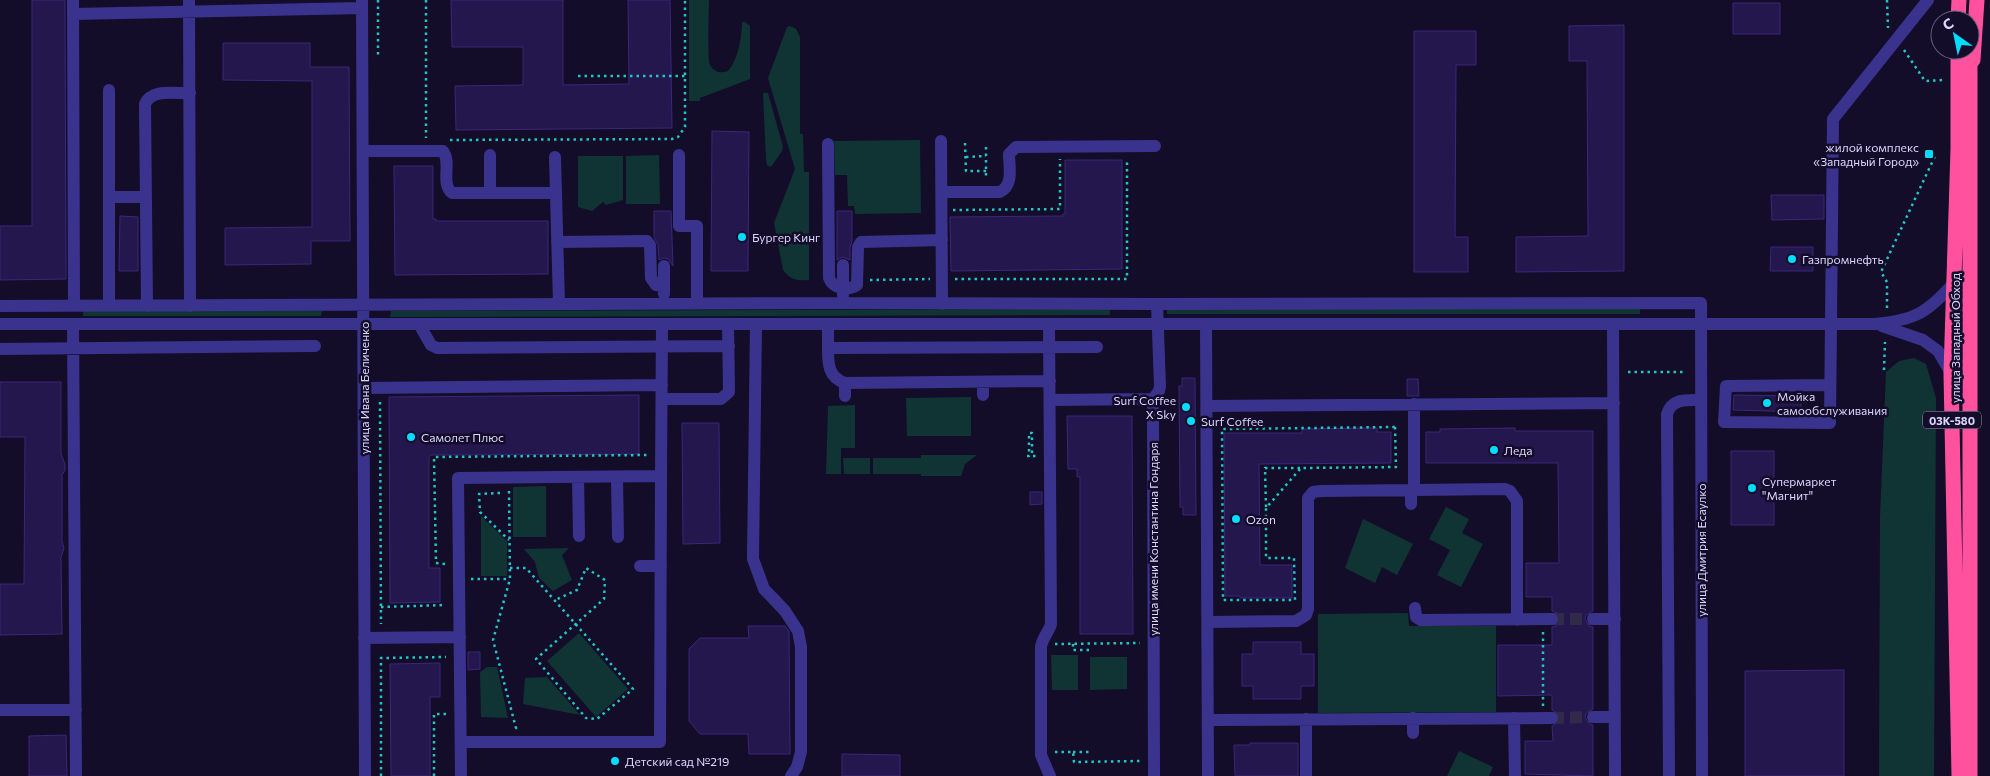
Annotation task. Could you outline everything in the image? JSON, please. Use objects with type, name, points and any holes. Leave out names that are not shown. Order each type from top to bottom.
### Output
[{"type":"highway","points":[[1970,79],[1976,44],[1977,0]]},
{"type":"highway","name":"улица Западный Обход","points":[[1958,60],[1958,149],[1951,372],[1959,776]]},
{"type":"highway","name":"улица Западный Обход","points":[[1970,60],[1970,776]]},
{"type":"street","points":[[73,0],[74,306]]},
{"type":"street","points":[[1829,385],[1726,386],[1724,422],[1830,423],[1833,119],[1928,0]]},
{"type":"street","points":[[73,14],[190,6],[362,4]]},
{"type":"street","name":"улица Ивана Беличенко","points":[[362,4],[364,776]]},
{"type":"street","points":[[190,6],[190,306]]},
{"type":"street","points":[[108,90],[109,306]]},
{"type":"street","points":[[147,306],[146,104],[152,95],[190,93]]},
{"type":"street","points":[[941,141],[942,304]]},
{"type":"street","points":[[828,144],[829,278],[831,284],[835,287],[854,287],[857,284],[859,280],[858,247],[861,242],[942,240]]},
{"type":"street","points":[[942,192],[1000,192],[1004,190],[1010,183],[1009,154],[1016,147],[1155,146]]},
{"type":"street","points":[[363,151],[443,151],[446,158],[447,188],[452,193],[556,193]]},
{"type":"street","points":[[490,155],[490,193]]},
{"type":"street","points":[[679,156],[679,226],[697,226],[697,304]]},
{"type":"street","points":[[555,157],[558,304]]},
{"type":"street","points":[[109,197],[146,197]]},
{"type":"street","points":[[557,242],[647,241],[650,244],[651,278],[656,285],[664,286]]},
{"type":"street","points":[[843,265],[843,303]]},
{"type":"street","points":[[664,266],[664,304]]},
{"type":"street","points":[[0,324],[1875,324],[1899,322],[1919,315],[1937,302],[1953,284]]},
{"type":"street","points":[[0,306],[843,303],[1157,304]]},
{"type":"street","name":"улица Дмитрия Есаулко","points":[[1157,304],[1701,303],[1702,776]]},
{"type":"street","name":"улица имени Константина Гондаря","points":[[1154,776],[1153,399],[1160,386],[1157,304]]},
{"type":"street","points":[[73,324],[76,776]]},
{"type":"street","points":[[419,324],[431,346],[437,348],[728,346]]},
{"type":"street","points":[[461,742],[660,742],[662,324]]},
{"type":"street","points":[[662,400],[724,398],[728,392],[728,324]]},
{"type":"street","points":[[756,324],[753,559],[764,589],[785,611],[798,631],[801,647],[800,752],[797,767],[791,776]]},
{"type":"street","points":[[828,324],[828,367],[837,380],[845,383],[1050,381]]},
{"type":"street","points":[[1049,324],[1051,624],[1041,644],[1046,701],[1041,752],[1042,759],[1049,769],[1050,776]]},
{"type":"street","points":[[1206,324],[1208,776]]},
{"type":"street","points":[[1875,324],[1923,340],[1938,351],[1951,372]]},
{"type":"street","points":[[1613,325],[1615,776]]},
{"type":"street","points":[[0,350],[314,346]]},
{"type":"street","points":[[828,348],[1097,347]]},
{"type":"street","points":[[983,382],[983,395]]},
{"type":"street","points":[[845,383],[845,396]]},
{"type":"street","points":[[364,388],[662,385]]},
{"type":"street","points":[[1050,400],[1153,399]]},
{"type":"street","points":[[1669,776],[1667,414],[1669,408],[1681,400],[1701,400]]},
{"type":"street","points":[[1206,406],[1614,403]]},
{"type":"street","points":[[1412,504],[1414,404]]},
{"type":"street","points":[[461,776],[458,478],[661,476]]},
{"type":"street","points":[[578,477],[580,536]]},
{"type":"street","points":[[617,477],[618,537]]},
{"type":"street","points":[[1208,622],[1296,621],[1306,615],[1308,609],[1307,504],[1308,498],[1313,492],[1321,490],[1505,489],[1510,491],[1517,501],[1517,620]]},
{"type":"street","points":[[640,566],[661,566]]},
{"type":"street","points":[[1415,608],[1416,617],[1421,620],[1547,619]]},
{"type":"street","points":[[1593,619],[1614,619]]},
{"type":"street","points":[[364,638],[460,637]]},
{"type":"street","points":[[0,710],[76,710]]},
{"type":"street","points":[[1593,717],[1615,717]]},
{"type":"street","points":[[1413,718],[1413,733]]},
{"type":"street","points":[[1514,718],[1515,776]]},
{"type":"street","points":[[1208,720],[1548,718]]},
{"type":"street","points":[[1306,719],[1306,776]]},
{"type":"path","points":[[426,0],[426,140]]},
{"type":"path","points":[[445,140],[672,139],[678,137],[685,127],[685,0]]},
{"type":"path","points":[[1887,0],[1887,33]]},
{"type":"path","points":[[1902,46],[1925,81],[1942,80]]},
{"type":"path","points":[[578,76],[685,76]]},
{"type":"path","points":[[966,143],[966,171],[986,171]]},
{"type":"path","points":[[966,157],[986,156]]},
{"type":"path","points":[[947,210],[1060,209],[1060,156]]},
{"type":"path","points":[[859,280],[1127,279],[1127,156]]},
{"type":"path","points":[[1887,312],[1887,282],[1881,272],[1935,156]]},
{"type":"path","points":[[1884,370],[1886,338]]},
{"type":"path","points":[[1614,372],[1685,372]]},
{"type":"path","points":[[1395,427],[1396,466],[1265,468],[1266,508],[1266,558],[1294,558],[1295,600],[1222,600],[1222,429],[1395,427]]},
{"type":"path","points":[[1027,456],[1029,456],[1029,433],[1032,433],[1032,456]]},
{"type":"path","points":[[506,728],[516,728],[493,640],[510,579],[509,457]]},
{"type":"path","points":[[1266,508],[1301,468]]},
{"type":"path","points":[[509,493],[479,494],[480,512],[510,541]]},
{"type":"path","points":[[510,568],[526,568],[555,600],[576,624],[633,689],[597,719],[586,718],[536,659],[576,624],[604,599],[605,580],[586,568],[576,590],[555,600]]},
{"type":"path","points":[[459,579],[510,579]]},
{"type":"path","points":[[1547,619],[1548,718]]},
{"type":"path","points":[[1041,644],[1154,643]]},
{"type":"path","points":[[1073,644],[1073,650],[1089,650],[1089,653]]},
{"type":"path","points":[[381,776],[381,658],[446,656],[446,666]]},
{"type":"path","points":[[434,776],[434,714],[446,714],[446,704]]},
{"type":"path","points":[[1041,752],[1089,752],[1089,749]]},
{"type":"path","points":[[1073,752],[1074,762],[1154,761]]},
{"type":"green space","points":[[689,0],[709,0],[709,61],[710,65],[718,72],[728,71],[737,55],[742,22],[750,26],[750,79],[700,98],[700,101],[689,101]]},
{"type":"green space","points":[[790,26],[796,29],[800,37],[800,134],[803,134],[804,172],[809,172],[809,280],[791,278],[783,270],[774,223],[795,169],[768,78],[787,27]]},
{"type":"green space","points":[[763,93],[768,93],[783,147],[771,167],[767,165],[766,160]]},
{"type":"green space","points":[[920,140],[921,213],[855,214],[854,206],[848,206],[847,175],[835,175],[834,141]]},
{"type":"green space","points":[[659,155],[660,204],[626,204],[626,156]]},
{"type":"green space","points":[[578,156],[623,156],[623,200],[606,205],[603,202],[592,211],[578,207]]},
{"type":"green space","points":[[1110,309],[1110,315],[390,317],[391,311]]},
{"type":"green space","points":[[1167,309],[1640,309],[1640,314],[1167,314]]},
{"type":"green space","points":[[83,311],[322,311],[321,316],[83,316]]},
{"type":"green space","points":[[1914,358],[1926,364],[1936,398],[1934,776],[1879,776],[1880,517],[1886,372],[1899,361]]},
{"type":"green space","points":[[971,397],[971,436],[907,436],[906,398]]},
{"type":"green space","points":[[855,405],[855,448],[841,448],[841,474],[826,474],[828,406]]},
{"type":"green space","points":[[921,455],[977,455],[965,464],[961,476],[873,474],[873,458],[921,458]]},
{"type":"green space","points":[[843,458],[870,458],[870,474],[844,474]]},
{"type":"green space","points":[[546,486],[546,537],[513,537],[513,487]]},
{"type":"green space","points":[[1446,507],[1469,519],[1462,533],[1483,544],[1461,587],[1437,575],[1450,550],[1429,539]]},
{"type":"green space","points":[[481,516],[507,541],[507,576],[481,576]]},
{"type":"green space","points":[[1363,519],[1413,544],[1397,575],[1382,567],[1375,583],[1345,568]]},
{"type":"green space","points":[[569,548],[562,555],[572,580],[553,591],[539,578],[535,562],[524,549]]},
{"type":"green space","points":[[1408,613],[1409,626],[1496,626],[1496,712],[1318,713],[1318,614]]},
{"type":"green space","points":[[579,633],[628,689],[596,717],[547,661]]},
{"type":"green space","points":[[1051,655],[1078,655],[1078,690],[1052,690]]},
{"type":"green space","points":[[1090,657],[1127,657],[1127,689],[1090,690]]},
{"type":"green space","points":[[487,667],[497,667],[508,718],[481,717],[480,672]]},
{"type":"green space","points":[[547,677],[580,715],[523,704],[525,678]]},
{"type":"green space","points":[[1459,751],[1493,767],[1489,776],[1447,776]]},
{"type":"building","points":[[32,0],[65,0],[66,279],[0,280],[0,226],[32,226]]},
{"type":"building","points":[[451,0],[563,0],[563,85],[629,84],[628,0],[670,0],[672,128],[456,130],[455,86],[523,85],[523,47],[452,47]]},
{"type":"building","points":[[1733,3],[1780,3],[1780,34],[1733,34]]},
{"type":"building","points":[[1624,25],[1624,271],[1516,272],[1516,237],[1588,236],[1587,61],[1569,61],[1569,26]]},
{"type":"building","points":[[1414,31],[1476,31],[1476,65],[1456,65],[1455,237],[1468,237],[1468,272],[1414,272]]},
{"type":"building","points":[[223,43],[310,43],[310,67],[349,67],[350,241],[311,241],[311,264],[225,265],[225,228],[312,227],[312,81],[223,80]]},
{"type":"building","points":[[712,131],[749,132],[748,271],[711,271]]},
{"type":"building","points":[[1065,160],[1122,160],[1122,269],[951,271],[950,217],[1063,216],[1065,214]]},
{"type":"building","points":[[394,166],[433,166],[433,219],[436,219],[436,221],[548,221],[548,274],[395,275]]},
{"type":"building","points":[[1771,195],[1824,195],[1824,219],[1772,220]]},
{"type":"building","points":[[654,211],[671,211],[673,266],[668,259],[659,260],[658,245],[654,237]]},
{"type":"building","points":[[837,211],[852,211],[850,260],[843,257],[837,260]]},
{"type":"building","points":[[120,216],[138,217],[138,271],[119,271]]},
{"type":"building","name":"Газпромнефть","points":[[1771,247],[1813,247],[1813,271],[1770,271]]},
{"type":"building","points":[[1182,378],[1195,378],[1196,515],[1183,515],[1183,507],[1180,507],[1179,386],[1182,386]]},
{"type":"building","points":[[1407,379],[1418,379],[1419,396],[1407,396]]},
{"type":"building","points":[[0,382],[61,382],[61,454],[65,464],[65,470],[62,475],[62,541],[64,548],[61,557],[62,634],[0,635],[0,584],[24,584],[25,437],[0,437]]},
{"type":"building","points":[[639,395],[639,454],[431,455],[429,457],[429,568],[440,568],[440,602],[390,603],[389,397]]},
{"type":"building","name":"Мойка самообслуживания","points":[[1734,395],[1801,396],[1801,412],[1733,410]]},
{"type":"building","points":[[1067,416],[1132,416],[1133,634],[1080,634],[1080,477],[1077,477],[1077,469],[1068,469]]},
{"type":"building","points":[[682,423],[719,423],[720,543],[683,544]]},
{"type":"building","points":[[1377,428],[1377,432],[1391,432],[1391,463],[1259,464],[1260,565],[1292,565],[1292,598],[1240,598],[1240,596],[1225,596],[1224,433],[1302,433],[1302,429]]},
{"type":"building","points":[[1515,428],[1515,431],[1593,431],[1593,611],[1586,615],[1585,619],[1589,626],[1593,627],[1593,709],[1586,713],[1585,717],[1589,724],[1593,725],[1593,776],[1525,774],[1525,741],[1553,741],[1552,726],[1559,722],[1559,714],[1552,710],[1552,695],[1498,696],[1498,645],[1552,645],[1552,627],[1556,626],[1560,619],[1559,614],[1552,611],[1552,597],[1526,597],[1526,563],[1559,563],[1558,463],[1426,463],[1426,432],[1440,432],[1440,429]]},
{"type":"building","name":"Супермаркет \"Магнит\"","points":[[1731,451],[1774,451],[1774,525],[1731,525]]},
{"type":"building","points":[[1030,492],[1042,492],[1042,504],[1030,505]]},
{"type":"building","points":[[748,626],[785,626],[789,631],[790,754],[749,754],[748,734],[700,734],[689,721],[689,649],[700,638],[749,638]]},
{"type":"building","points":[[1253,642],[1301,642],[1301,654],[1314,654],[1314,686],[1301,686],[1301,699],[1253,699],[1253,686],[1242,686],[1242,654],[1253,654]]},
{"type":"building","points":[[468,652],[480,652],[480,669],[468,670]]},
{"type":"building","points":[[440,663],[440,697],[430,697],[430,776],[391,776],[390,664]]},
{"type":"building","points":[[1844,670],[1844,776],[1745,776],[1745,671]]},
{"type":"building","points":[[66,735],[67,776],[29,776],[29,736]]},
{"type":"building","points":[[1250,743],[1298,743],[1298,776],[1235,776],[1234,745],[1250,745]]},
{"type":"building","points":[[842,754],[900,755],[900,776],[842,776]]},
{"type":"tunnel","points":[[1552,619],[1593,619]]},
{"type":"tunnel","points":[[1552,718],[1593,717]]},
{"type":"place","name":"жилой комплекс «Западный Город»","points":[[1929,154]]},
{"type":"place","name":"Бургер Кинг","points":[[742,237]]},
{"type":"place","name":"Газпромнефть","points":[[1792,259]]},
{"type":"place","name":"Мойка самообслуживания","points":[[1767,403]]},
{"type":"place","name":"Surf Coffee X Sky","points":[[1186,407]]},
{"type":"place","name":"Surf Coffee","points":[[1191,421]]},
{"type":"place","name":"Самолет Плюс","points":[[411,437]]},
{"type":"place","name":"Леда","points":[[1494,450]]},
{"type":"place","name":"Супермаркет \"Магнит\"","points":[[1752,488]]},
{"type":"place","name":"Ozon","points":[[1236,519]]},
{"type":"place","name":"Детский сад №219","points":[[615,761]]}]
